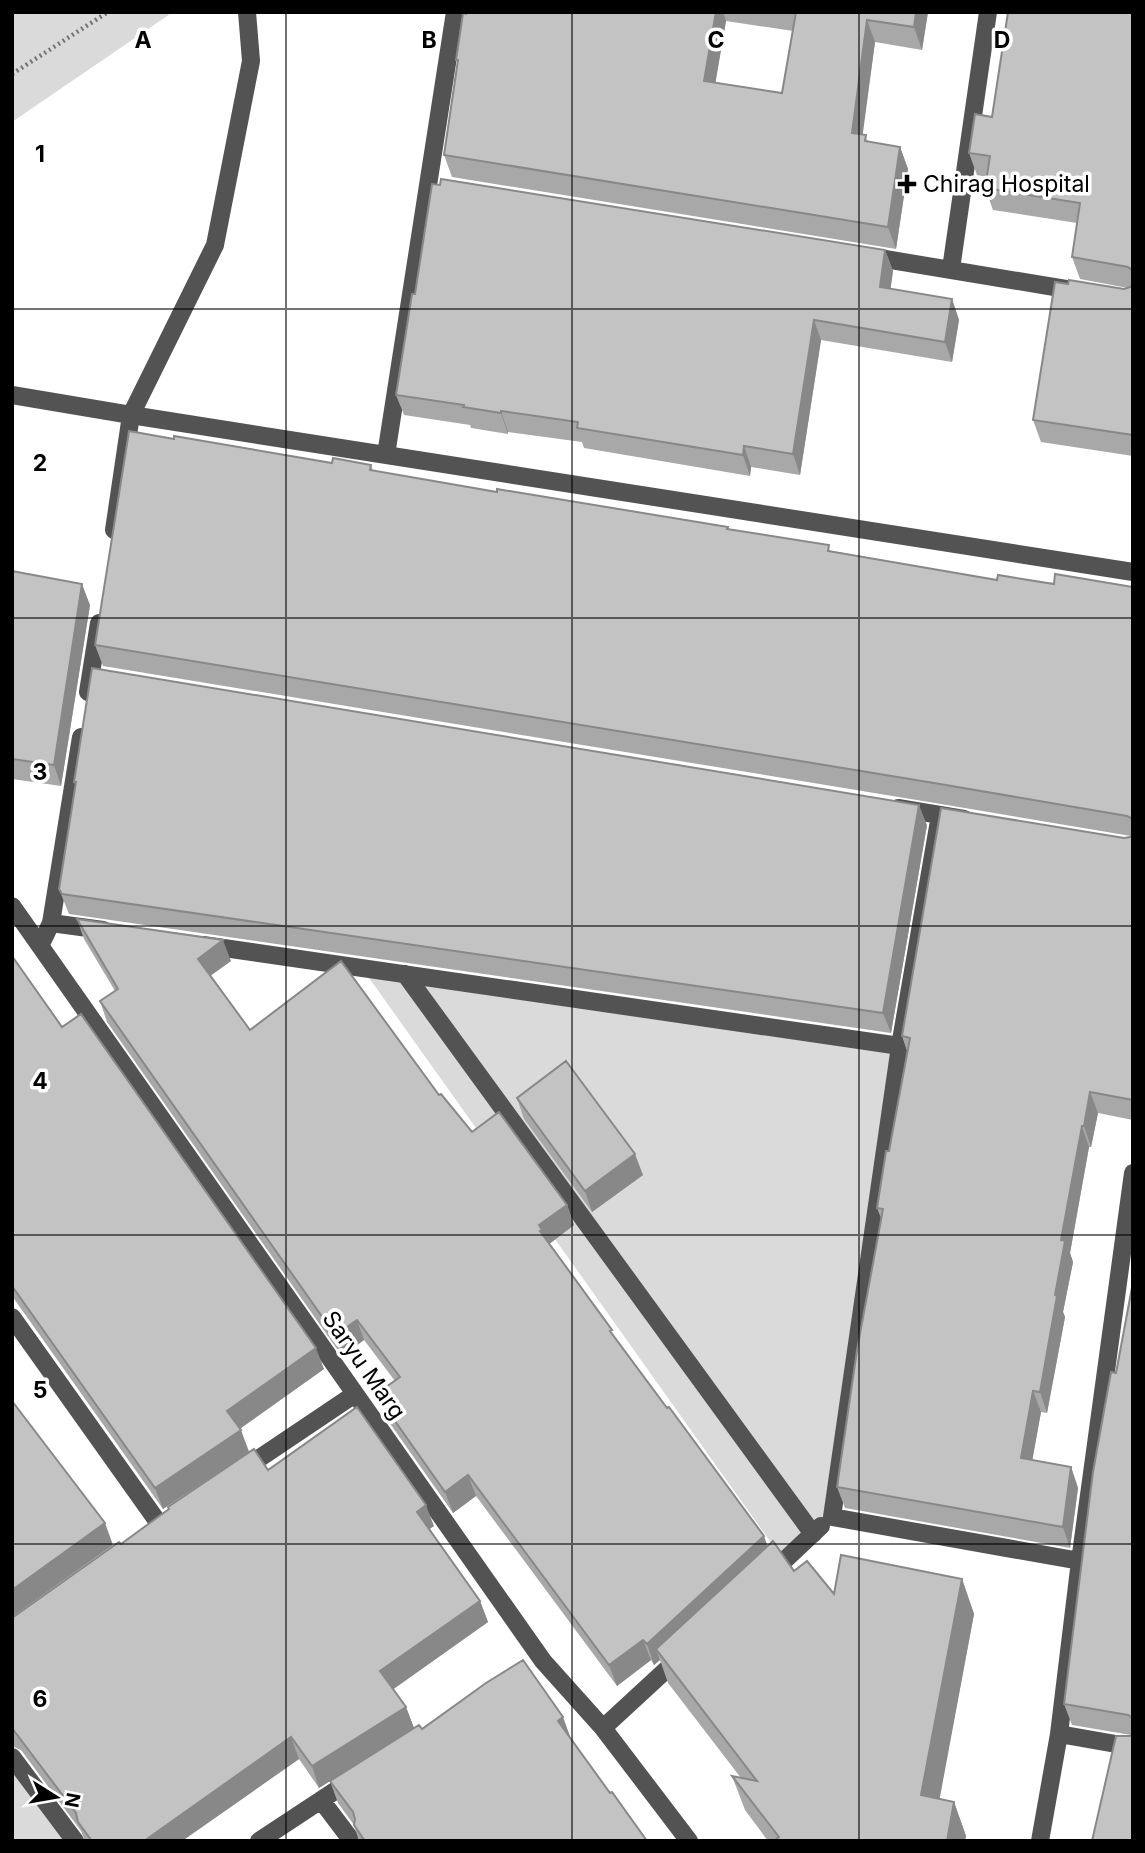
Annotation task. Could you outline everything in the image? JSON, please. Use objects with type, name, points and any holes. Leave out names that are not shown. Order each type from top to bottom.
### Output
[{"type":"street","points":[[110,552],[131,415],[215,245],[251,61],[247,12]]},
{"type":"street","points":[[386,454],[435,187],[455,12]]},
{"type":"street","points":[[951,269],[988,12]]},
{"type":"street","points":[[854,254],[1094,293]]},
{"type":"street","points":[[12,395],[1133,572]]},
{"type":"street","points":[[40,946],[51,923],[86,710],[98,677],[102,607]]},
{"type":"street","points":[[885,806],[981,822]]},
{"type":"street","points":[[754,1589],[832,1517],[900,1046],[940,815]]},
{"type":"street","name":"Saryu Marg","points":[[12,906],[355,1394],[538,1665],[603,1728],[689,1841]]},
{"type":"street","points":[[51,923],[118,933]]},
{"type":"street","points":[[186,942],[900,1046]]},
{"type":"street","points":[[405,974],[813,1534]]},
{"type":"street","points":[[1040,1841],[1059,1734],[1133,1173]]},
{"type":"street","points":[[12,1317],[160,1526]]},
{"type":"street","points":[[229,1479],[355,1394]]},
{"type":"street","points":[[832,1517],[1080,1561]]},
{"type":"street","points":[[603,1728],[694,1645]]},
{"type":"street","points":[[1059,1734],[1133,1747]]},
{"type":"street","points":[[12,1757],[75,1841]]},
{"type":"street","points":[[259,1841],[368,1770]]},
{"type":"street","points":[[321,1800],[352,1841]]},
{"type":"path","points":[[12,74],[108,12]]},
{"type":"shaded area","points":[[12,12],[173,12],[12,122]]},
{"type":"shaded area","points":[[362,968],[900,1046],[832,1517],[784,1561]]},
{"type":"shaded area","points":[[12,1761],[73,1841],[12,1841]]},
{"type":"building","points":[[716,12],[704,81],[782,93],[796,12],[916,12],[914,27],[867,20],[852,133],[866,135],[865,141],[900,147],[888,227],[444,155],[463,13]]},
{"type":"building","points":[[1008,12],[1133,12],[1133,271],[1128,267],[1072,257],[1080,203],[985,188],[990,156],[969,153],[975,114],[992,117]]},
{"type":"building","points":[[441,179],[885,250],[880,287],[952,299],[945,342],[814,320],[793,454],[744,446],[743,455],[577,428],[578,422],[501,413],[396,395],[432,184],[440,185]]},
{"type":"building","points":[[1069,280],[1124,289],[1133,286],[1133,435],[1033,420],[1055,282],[1068,284]]},
{"type":"building","points":[[129,431],[332,463],[333,458],[371,465],[370,470],[728,527],[727,529],[829,545],[828,551],[997,580],[998,575],[1054,584],[1055,574],[1133,587],[1133,819],[934,783],[95,645]]},
{"type":"building","points":[[12,571],[82,584],[54,765],[12,759]]},
{"type":"building","points":[[92,668],[919,805],[883,1013],[62,894],[59,889]]},
{"type":"building","points":[[941,808],[1124,838],[1133,835],[1133,1100],[1090,1092],[1061,1240],[1065,1241],[1040,1392],[1033,1391],[1021,1458],[1071,1467],[1063,1527],[837,1487],[857,1350],[883,1209],[877,1208],[886,1151],[889,1151],[910,1038],[902,1036]]},
{"type":"building","points":[[77,919],[223,940],[198,959],[250,1030],[341,961],[439,1095],[441,1094],[472,1132],[499,1112],[567,1205],[539,1225],[542,1230],[540,1231],[612,1330],[610,1331],[764,1536],[647,1644],[643,1640],[609,1665],[468,1475],[445,1492],[376,1394],[400,1377],[357,1320],[335,1335],[100,1001],[118,989]]},
{"type":"building","points":[[12,956],[62,1027],[81,1014],[316,1348],[227,1411],[241,1430],[155,1488],[12,1286]]},
{"type":"building","points":[[566,1061],[635,1154],[585,1191],[517,1098]]},
{"type":"building","points":[[1133,1282],[1133,1718],[1064,1704],[1093,1472],[1111,1372],[1116,1373]]},
{"type":"building","points":[[12,1401],[105,1523],[12,1590]]},
{"type":"building","points":[[357,1407],[426,1505],[417,1512],[480,1601],[380,1671],[406,1707],[312,1766],[291,1737],[144,1841],[92,1841],[78,1822],[76,1813],[12,1728],[12,1618],[254,1449],[268,1470]]},
{"type":"building","points":[[773,1541],[794,1571],[807,1561],[834,1594],[841,1555],[962,1579],[921,1795],[954,1802],[947,1841],[774,1841],[779,1837],[732,1776],[757,1781],[656,1649]]},
{"type":"building","points":[[523,1660],[563,1717],[558,1721],[647,1841],[365,1841],[354,1825],[353,1812],[330,1781],[419,1725],[422,1729]]},
{"type":"building","points":[[1133,1734],[1133,1841],[1092,1841],[1116,1736]]},
{"type":"place","name":"Chirag Hospital","points":[[907,184]]}]
